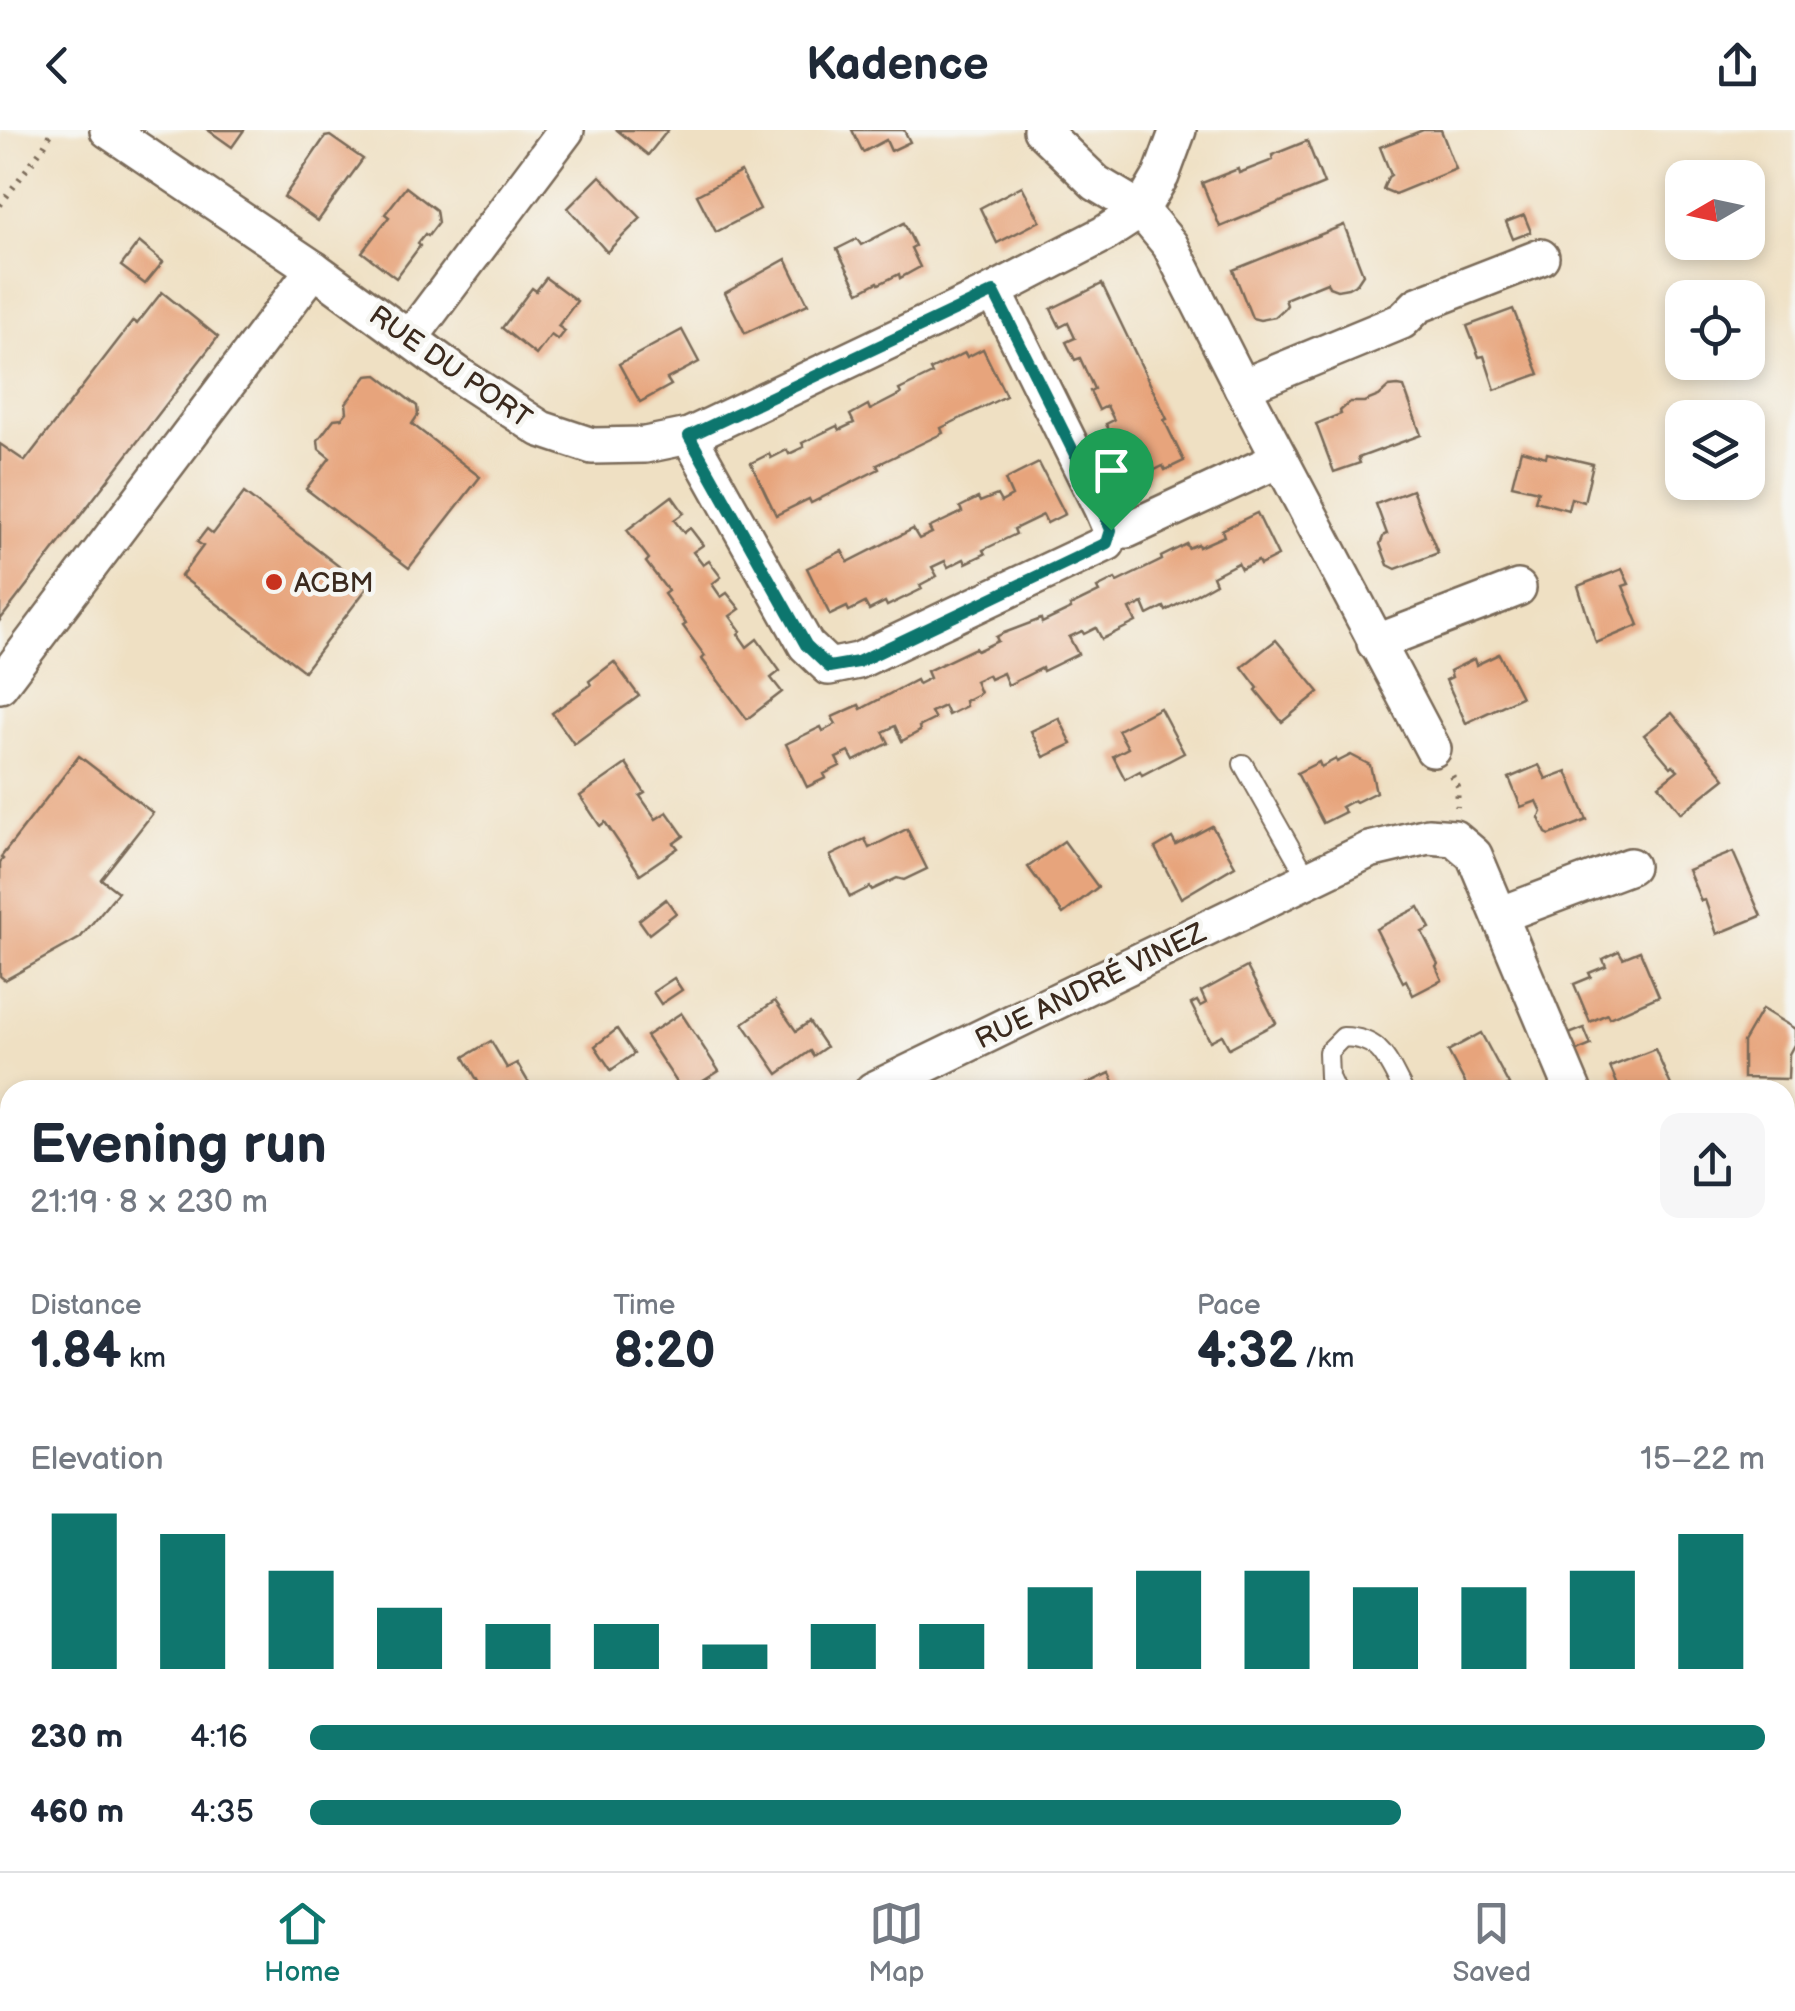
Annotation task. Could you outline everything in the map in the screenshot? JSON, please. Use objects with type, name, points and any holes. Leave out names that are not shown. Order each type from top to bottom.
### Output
[{"type":"street","name":"RUE DU PORT","points":[[108,130],[314,269],[463,378],[540,428],[592,446],[645,445],[689,436],[994,292],[1141,210]]},
{"type":"street","points":[[410,338],[566,130]]},
{"type":"street","points":[[1041,130],[1096,183],[1141,210],[1170,244],[1433,749]]},
{"type":"street","points":[[1141,210],[1161,176],[1178,130]]},
{"type":"street","points":[[1242,387],[1402,321],[1418,305],[1540,257]]},
{"type":"street","points":[[0,685],[314,269]]},
{"type":"street","points":[[689,436],[806,645],[829,667],[858,662],[1107,543],[1111,530],[994,292]]},
{"type":"street","points":[[1111,530],[1127,530],[1280,460]]},
{"type":"street","points":[[1375,644],[1518,588]]},
{"type":"street","name":"RUE ANDRÉ VINEZ","points":[[894,1080],[1368,850],[1428,836],[1454,838]]},
{"type":"street","points":[[1454,838],[1474,854],[1569,1080]]},
{"type":"street","points":[[1500,914],[1630,866]]},
{"type":"lane","points":[[1243,764],[1308,879]]},
{"type":"lane","points":[[1330,1080],[1328,1052],[1343,1037],[1364,1038],[1384,1054],[1398,1080]]},
{"type":"path","points":[[0,205],[53,130]]},
{"type":"path","points":[[1433,749],[1458,787],[1454,838]]},
{"type":"building","points":[[208,130],[244,130],[232,147]]},
{"type":"building","points":[[617,130],[668,130],[648,155]]},
{"type":"building","points":[[852,130],[904,130],[910,142],[891,151],[886,140],[863,152]]},
{"type":"building","points":[[1423,130],[1441,130],[1456,169],[1395,194],[1383,189],[1391,175],[1380,147]]},
{"type":"building","points":[[330,136],[363,159],[318,221],[284,197],[325,137]]},
{"type":"building","points":[[1307,141],[1324,184],[1220,227],[1202,183],[1273,160],[1272,155]]},
{"type":"building","points":[[741,172],[760,209],[716,232],[697,195]]},
{"type":"building","points":[[600,176],[641,218],[607,252],[568,208]]},
{"type":"building","points":[[1022,186],[1040,221],[997,243],[980,208]]},
{"type":"building","points":[[406,187],[436,210],[438,223],[418,243],[420,246],[396,278],[362,252]]},
{"type":"building","points":[[1524,215],[1531,232],[1513,239],[1506,222]]},
{"type":"building","points":[[904,223],[920,267],[859,292],[837,249],[857,239],[861,245]]},
{"type":"building","points":[[1344,225],[1363,274],[1357,283],[1337,290],[1327,282],[1285,299],[1287,305],[1275,317],[1252,318],[1233,270]]},
{"type":"building","points":[[139,242],[163,262],[145,284],[121,266]]},
{"type":"building","points":[[786,259],[808,304],[745,333],[725,293]]},
{"type":"building","points":[[546,278],[577,301],[558,326],[565,331],[558,340],[551,335],[536,355],[502,328],[532,288],[536,291]]},
{"type":"building","points":[[1102,284],[1184,461],[1165,470],[1163,466],[1136,484],[1123,457],[1136,450],[1129,436],[1116,443],[1106,424],[1114,420],[1107,406],[1099,410],[1080,358],[1075,360],[1066,342],[1075,338],[1068,323],[1060,327],[1051,309]]},
{"type":"building","points":[[162,292],[218,337],[0,620],[0,444],[25,461],[133,321],[137,324]]},
{"type":"building","points":[[1513,309],[1539,374],[1495,390],[1484,356],[1479,357],[1467,326]]},
{"type":"building","points":[[682,330],[699,362],[667,379],[671,385],[640,402],[619,364]]},
{"type":"building","points":[[983,349],[1006,396],[941,428],[943,433],[877,465],[879,469],[811,503],[809,499],[776,515],[751,463],[769,454],[771,458],[787,450],[789,454],[837,426],[839,430],[854,423],[850,415],[901,394],[899,390],[932,374],[930,370]]},
{"type":"building","points":[[377,375],[417,406],[418,415],[412,424],[480,477],[409,568],[306,489],[330,458],[319,449],[318,440],[334,419],[347,412],[346,403],[367,376]]},
{"type":"building","points":[[1398,386],[1404,387],[1421,435],[1358,458],[1360,463],[1334,472],[1316,424],[1341,414],[1350,402],[1364,402]]},
{"type":"building","points":[[1521,450],[1593,464],[1584,502],[1571,498],[1568,510],[1535,501],[1538,491],[1512,485]]},
{"type":"building","points":[[1039,463],[1065,514],[1047,523],[1043,515],[1014,529],[1016,534],[966,563],[964,559],[948,567],[945,561],[932,567],[937,576],[920,585],[922,589],[887,606],[885,602],[869,610],[865,603],[830,615],[807,568],[842,551],[848,562],[913,529],[919,539],[932,533],[929,528],[962,512],[960,507],[978,498],[980,502],[997,495],[1001,502],[1012,496],[1005,480]]},
{"type":"building","points":[[1412,490],[1438,553],[1396,569],[1388,565],[1380,544],[1387,534],[1376,504]]},
{"type":"building","name":"ACBM","points":[[244,493],[367,588],[304,671],[181,576],[203,546],[197,542],[207,529],[213,534]]},
{"type":"building","points":[[672,496],[684,513],[674,520],[684,533],[690,528],[703,545],[693,552],[703,565],[709,561],[721,577],[712,584],[721,597],[727,593],[740,609],[730,616],[741,631],[738,634],[747,647],[757,639],[780,671],[771,678],[782,692],[747,719],[702,659],[705,656],[664,594],[668,591],[627,530]]},
{"type":"building","points":[[1257,513],[1278,556],[1241,569],[1238,563],[1213,576],[1216,583],[1166,611],[1164,607],[1148,615],[1143,603],[1130,609],[1136,622],[1102,639],[1096,628],[1069,637],[1078,654],[1043,671],[1042,668],[1008,685],[1003,673],[975,681],[980,693],[965,701],[966,706],[948,715],[944,706],[931,712],[935,719],[902,741],[895,726],[883,732],[889,743],[854,761],[849,752],[836,758],[840,766],[807,787],[786,744],[836,724],[832,717],[859,705],[861,709],[916,680],[918,684],[930,678],[927,671],[998,641],[996,637],[1004,633],[1041,619],[1042,623],[1071,609],[1070,606],[1099,592],[1097,588],[1162,560],[1161,557],[1187,544],[1188,548],[1198,544],[1199,547],[1224,536],[1222,530]]},
{"type":"building","points":[[1622,569],[1629,584],[1623,586],[1639,625],[1596,643],[1578,586]]},
{"type":"building","points":[[1276,640],[1319,692],[1282,722],[1242,667]]},
{"type":"building","points":[[1499,654],[1521,697],[1466,723],[1446,680],[1452,677],[1450,671],[1474,659],[1476,665]]},
{"type":"building","points":[[614,662],[639,696],[574,744],[552,713],[591,685],[589,681]]},
{"type":"building","points":[[1160,708],[1184,753],[1142,775],[1140,771],[1125,779],[1113,756],[1128,748],[1118,730]]},
{"type":"building","points":[[1672,713],[1725,778],[1681,813],[1659,785],[1678,770],[1644,735]]},
{"type":"building","points":[[1059,718],[1072,744],[1044,757],[1031,731]]},
{"type":"building","points":[[1351,755],[1370,765],[1376,792],[1341,807],[1345,812],[1323,823],[1297,773],[1319,762],[1321,767]]},
{"type":"building","points":[[79,756],[153,813],[101,879],[118,892],[80,938],[5,980],[0,976],[1,857]]},
{"type":"building","points":[[626,764],[645,793],[640,796],[656,819],[667,812],[684,836],[674,843],[678,848],[640,874],[605,822],[600,826],[580,796]]},
{"type":"building","points":[[1539,765],[1546,779],[1567,771],[1587,820],[1550,835],[1539,818],[1542,812],[1537,801],[1521,807],[1509,778]]},
{"type":"building","points":[[1212,826],[1235,866],[1181,898],[1155,848],[1172,838],[1176,845]]},
{"type":"building","points":[[907,829],[927,869],[850,897],[830,856],[865,839],[869,848]]},
{"type":"building","points":[[1064,841],[1098,887],[1063,914],[1028,867]]},
{"type":"building","points":[[1733,852],[1761,916],[1717,934],[1705,900],[1701,901],[1688,870]]},
{"type":"building","points":[[666,899],[676,913],[649,934],[639,920]]},
{"type":"building","points":[[1419,907],[1430,928],[1422,932],[1442,980],[1413,995],[1376,929]]},
{"type":"building","points":[[1619,951],[1623,958],[1640,951],[1659,996],[1590,1022],[1574,984],[1606,966],[1603,959]]},
{"type":"building","points":[[1247,967],[1276,1023],[1229,1048],[1222,1035],[1210,1041],[1191,1004],[1206,1003],[1201,992]]},
{"type":"building","points":[[674,978],[682,990],[661,1004],[653,992]]},
{"type":"building","points":[[775,1001],[796,1031],[809,1022],[826,1047],[813,1056],[810,1051],[778,1074],[743,1023]]},
{"type":"building","points":[[1762,1009],[1795,1029],[1788,1079],[1743,1078],[1743,1042]]},
{"type":"building","points":[[681,1013],[719,1071],[705,1080],[675,1080],[646,1036]]},
{"type":"building","points":[[1584,1028],[1591,1045],[1577,1051],[1569,1034]]},
{"type":"building","points":[[617,1029],[634,1054],[611,1070],[595,1046]]},
{"type":"building","points":[[1481,1033],[1506,1080],[1464,1080],[1448,1051]]},
{"type":"building","points":[[491,1041],[507,1068],[517,1063],[527,1080],[477,1080],[464,1057]]},
{"type":"building","points":[[1655,1049],[1669,1080],[1616,1080],[1610,1067]]},
{"type":"building","points":[[1110,1073],[1113,1080],[1095,1080]]},
{"type":"place","name":"ACBM","points":[[274,582]]},
{"type":"route","points":[[994,292],[1111,530],[1107,543],[858,662],[829,667],[806,645],[689,436],[994,292]]}]
